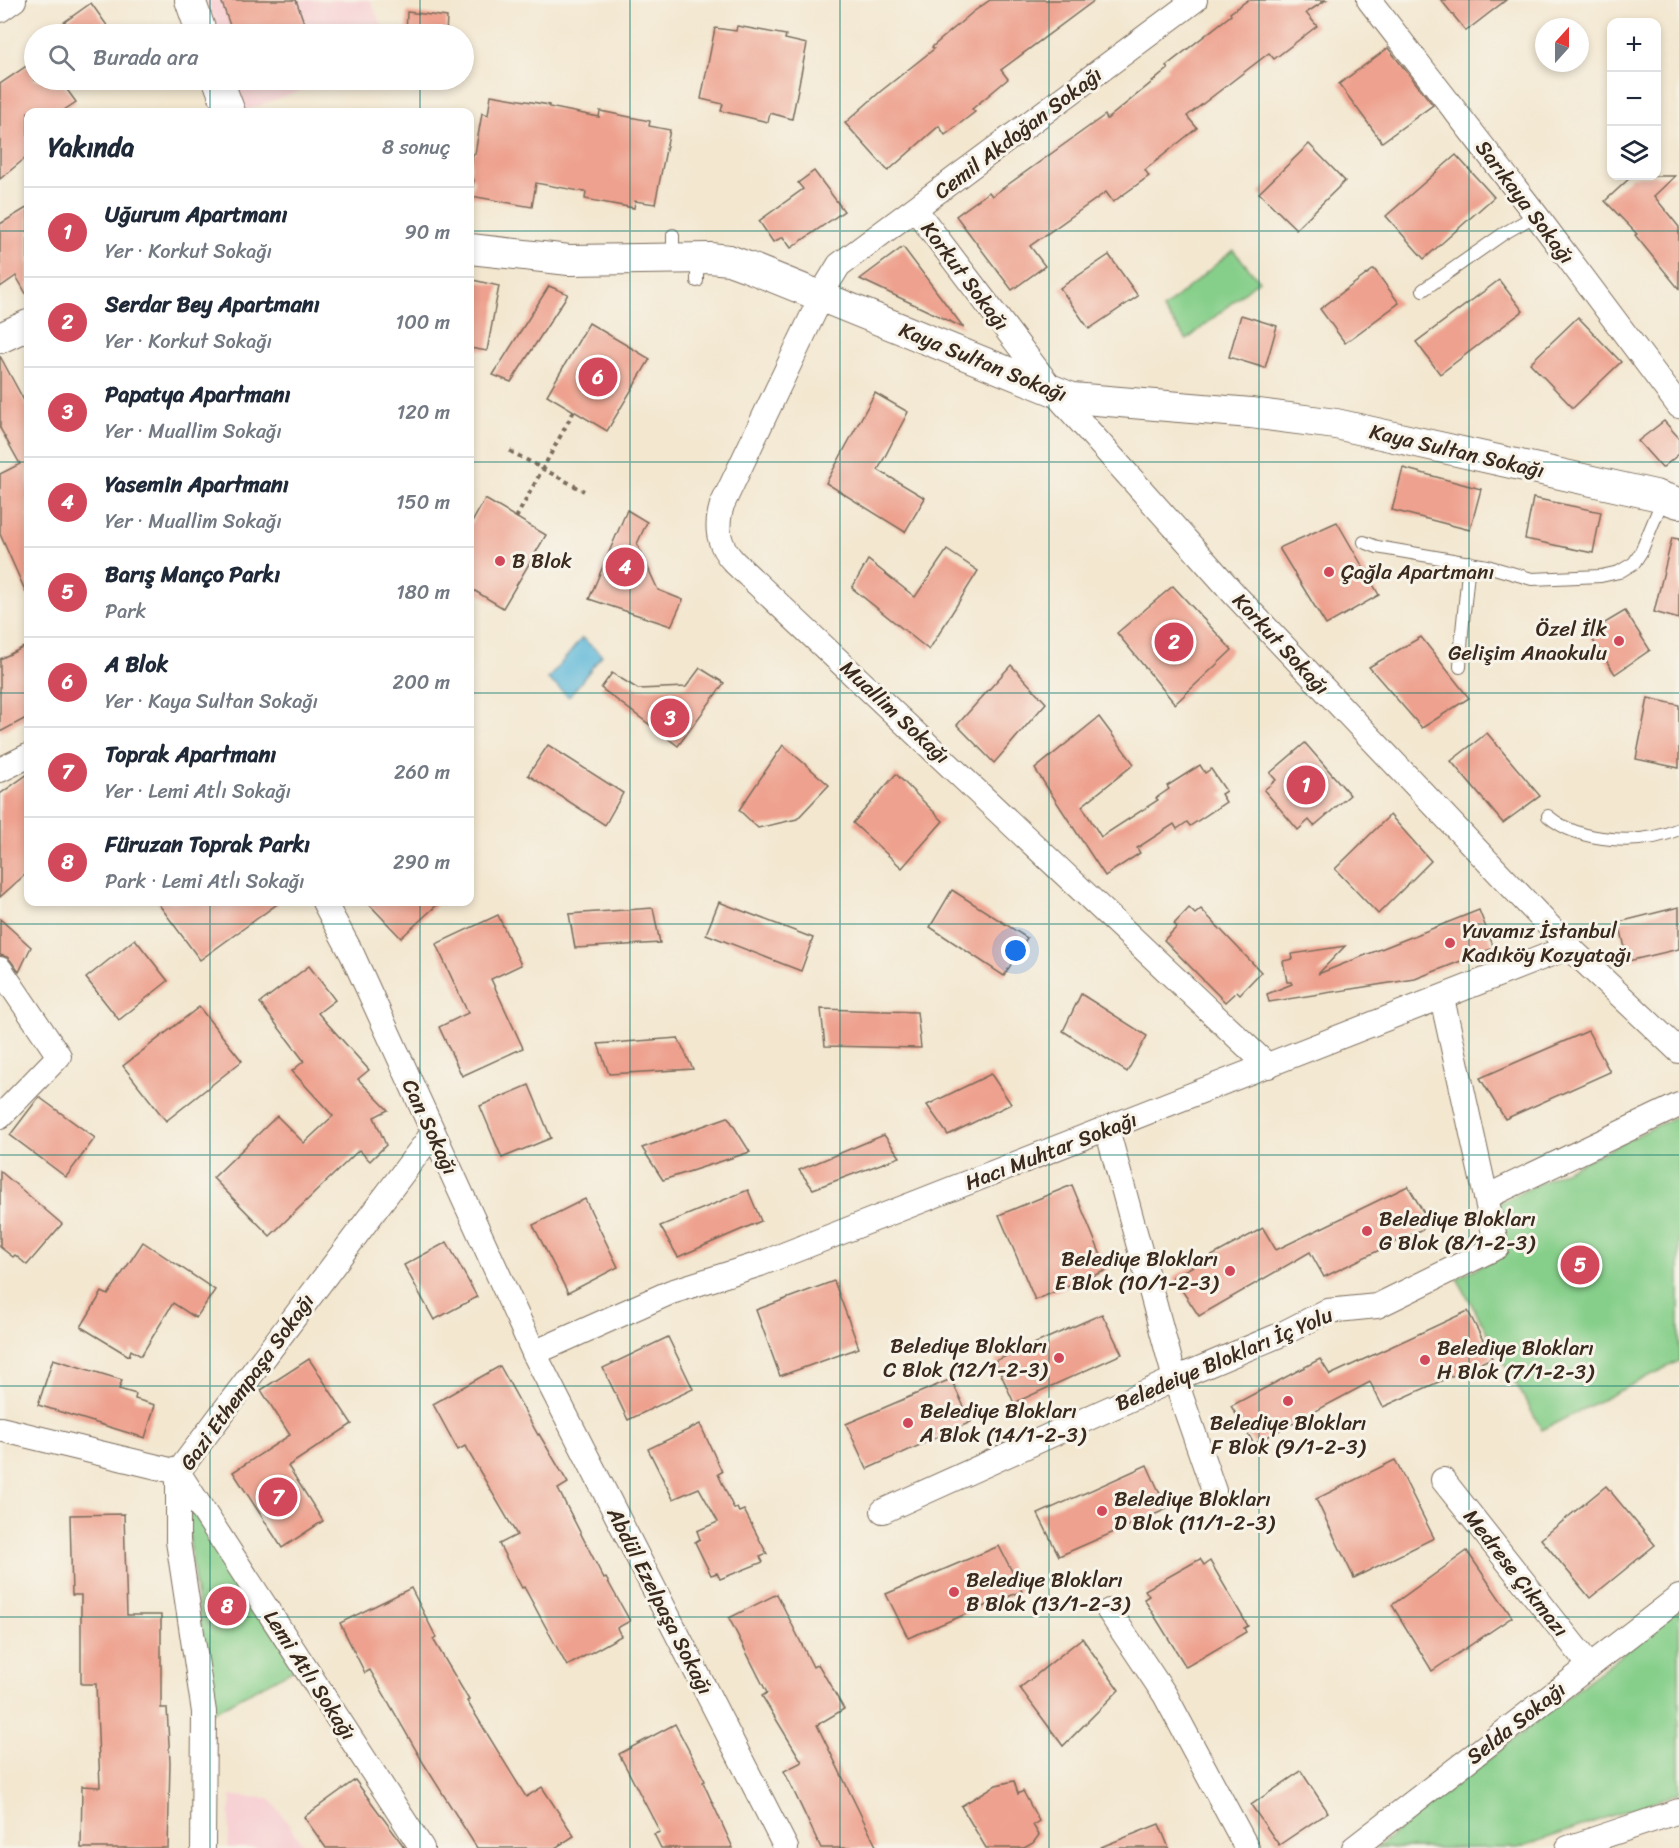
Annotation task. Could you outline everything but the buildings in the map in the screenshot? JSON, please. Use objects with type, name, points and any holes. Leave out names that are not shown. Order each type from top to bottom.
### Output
[{"type":"street","points":[[0,10],[14,0]]},
{"type":"street","points":[[174,0],[182,24]]},
{"type":"street","points":[[190,0],[198,24]]},
{"type":"street","name":"Cemil Akdoğan Sokağı","points":[[822,296],[833,272],[844,260],[915,210],[1195,0]]},
{"type":"street","name":"Sarıkaya Sokağı","points":[[1369,0],[1536,215],[1679,406]]},
{"type":"street","points":[[205,90],[212,108]]},
{"type":"street","points":[[222,90],[228,108]]},
{"type":"street","name":"Korkut Sokağı","points":[[915,210],[1054,392],[1235,595],[1569,948],[1679,1051]]},
{"type":"street","name":"Kaya Sultan Sokağı","points":[[474,249],[569,260],[685,258],[729,260],[1054,392],[1088,401],[1251,413],[1336,424],[1671,500]]},
{"type":"street","name":"Muallim Sokağı","points":[[822,296],[722,505],[717,527],[724,549],[734,562],[1268,1066]]},
{"type":"street","points":[[0,770],[24,758]]},
{"type":"street","name":"Can Sokağı","points":[[326,906],[352,954],[534,1353]]},
{"type":"street","name":"Hacı Muhtar Sokağı","points":[[534,1353],[671,1292],[760,1264],[1569,948]]},
{"type":"street","points":[[0,969],[59,1056],[0,1117]]},
{"type":"street","name":"Beledeiye Blokları İç Yolu","points":[[883,1511],[1175,1379],[1282,1334],[1327,1311],[1377,1306],[1497,1247],[1442,998]]},
{"type":"street","points":[[1486,1197],[1679,1105]]},
{"type":"street","points":[[1107,1129],[1175,1379],[1214,1491]]},
{"type":"street","name":"Gazi Ethempaşa Sokağı","points":[[203,1848],[204,1712],[178,1541],[178,1472],[433,1133]]},
{"type":"street","name":"Abdül Ezelpaşa Sokağı","points":[[534,1353],[786,1848]]},
{"type":"street","points":[[0,1429],[178,1472]]},
{"type":"street","name":"Lemi Atlı Sokağı","points":[[178,1472],[422,1848]]},
{"type":"street","name":"Medrese Çıkmazı","points":[[1443,1480],[1590,1666]]},
{"type":"street","name":"Selda Sokağı","points":[[1354,1848],[1679,1598]]},
{"type":"street","points":[[1109,1611],[1165,1695],[1247,1848]]},
{"type":"street","points":[[1568,1848],[1679,1811]]},
{"type":"lane","points":[[1423,290],[1503,234],[1536,215]]},
{"type":"lane","points":[[1364,542],[1377,547],[1469,562],[1532,579],[1601,576],[1619,572],[1634,562],[1671,500]]},
{"type":"lane","points":[[1460,667],[1469,562]]},
{"type":"lane","points":[[1548,816],[1556,823],[1601,838],[1637,840],[1665,836],[1679,830]]},
{"type":"path","points":[[516,518],[574,411]]},
{"type":"path","points":[[510,450],[584,491]]},
{"type":"shaded area","points":[[204,0],[370,0],[381,24],[212,24]]},
{"type":"shaded area","points":[[233,90],[302,90],[252,108],[240,108]]},
{"type":"shaded area","points":[[231,1796],[270,1798],[305,1848],[228,1848]]},
{"type":"green space","points":[[1233,250],[1259,280],[1187,340],[1163,309]]},
{"type":"green space","points":[[1679,1115],[1679,1361],[1542,1430],[1457,1278],[1507,1253],[1495,1205]]},
{"type":"green space","points":[[184,1494],[298,1667],[211,1713]]},
{"type":"green space","points":[[1679,1609],[1679,1793],[1518,1848],[1376,1848]]},
{"type":"water","points":[[582,638],[602,655],[569,697],[548,679]]},
{"type":"place","name":"A Blok","points":[[598,377]]},
{"type":"place","name":"B Blok","points":[[500,561]]},
{"type":"place","name":"Yasemin Apartmanı","points":[[625,567]]},
{"type":"place","name":"Çağla Apartmanı","points":[[1329,572]]},
{"type":"place","name":"Özel İlk Gelişim Anaokulu","points":[[1619,641]]},
{"type":"place","name":"Serdar Bey Apartmanı","points":[[1174,642]]},
{"type":"place","name":"Papatya Apartmanı","points":[[670,718]]},
{"type":"place","name":"Uğurum Apartmanı","points":[[1306,785]]},
{"type":"place","name":"Yuvamız İstanbul Kadıköy Kozyatağı","points":[[1450,943]]},
{"type":"place","name":"Belediye Blokları G Blok (8/1-2-3)","points":[[1367,1231]]},
{"type":"place","name":"Barış Manço Parkı","points":[[1580,1265]]},
{"type":"place","name":"Belediye Blokları E Blok (10/1-2-3)","points":[[1230,1271]]},
{"type":"place","name":"Belediye Blokları C Blok (12/1-2-3)","points":[[1059,1358]]},
{"type":"place","name":"Belediye Blokları H Blok (7/1-2-3)","points":[[1425,1360]]},
{"type":"place","name":"Belediye Blokları F Blok (9/1-2-3)","points":[[1288,1401]]},
{"type":"place","name":"Belediye Blokları A Blok (14/1-2-3)","points":[[908,1423]]},
{"type":"place","name":"Toprak Apartmanı","points":[[278,1497]]},
{"type":"place","name":"Belediye Blokları D Blok (11/1-2-3)","points":[[1102,1511]]},
{"type":"place","name":"Belediye Blokları B Blok (13/1-2-3)","points":[[954,1592]]},
{"type":"place","name":"Füruzan Toprak Parkı","points":[[227,1606]]}]
